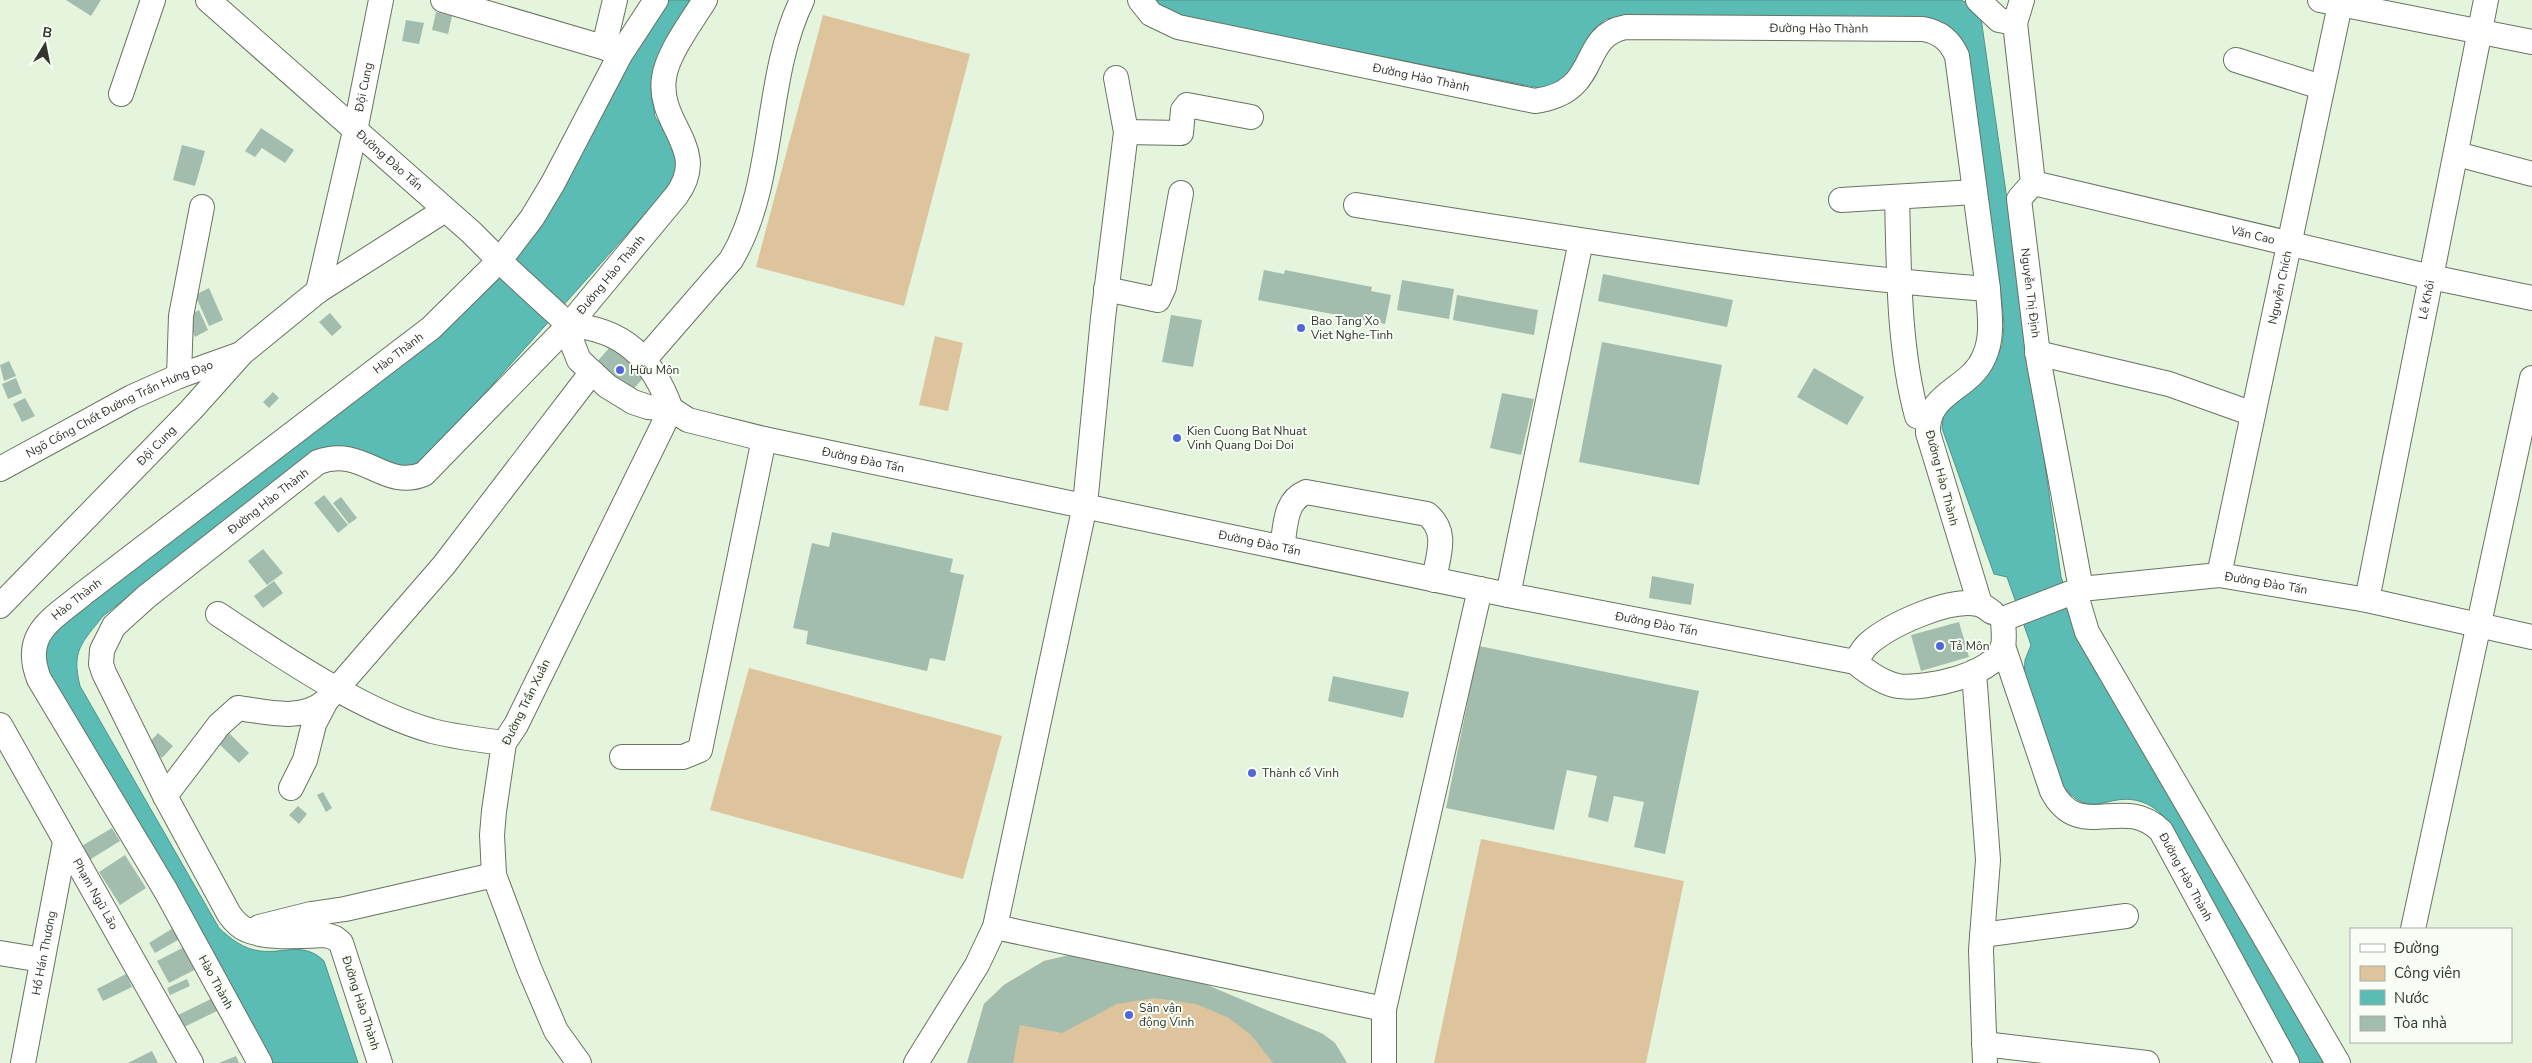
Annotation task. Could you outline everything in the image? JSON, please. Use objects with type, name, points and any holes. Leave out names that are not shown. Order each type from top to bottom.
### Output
[{"type":"street","points":[[121,94],[153,0]]},
{"type":"street","name":"Đường Đào Tấn","points":[[208,0],[471,232],[565,322],[579,360],[607,386],[633,402],[671,409],[688,420],[764,439],[1085,505],[1434,580],[1854,662],[1870,674],[1896,686],[1920,687],[1974,672],[1992,663],[2003,646]]},
{"type":"street","name":"Đội Cung","points":[[318,291],[355,131],[381,0]]},
{"type":"street","points":[[444,0],[505,9],[613,52]]},
{"type":"street","points":[[613,52],[605,42],[616,0]]},
{"type":"street","points":[[613,52],[656,0]]},
{"type":"street","name":"Đường Hào Thành","points":[[380,1063],[341,943],[335,938],[326,935],[298,936],[247,931],[237,925],[229,914],[165,796],[101,664],[104,643],[114,626],[146,597],[318,462],[341,457],[356,460],[397,478],[411,480],[424,474],[565,322],[676,196],[686,180],[688,154],[666,110],[663,100],[664,76],[672,56],[705,0]]},
{"type":"street","points":[[645,359],[731,260],[742,239],[754,206],[786,45],[802,0]]},
{"type":"street","name":"Đường Hào Thành","points":[[1140,0],[1151,14],[1178,28],[1535,101],[1558,96],[1576,84],[1584,74],[1601,40],[1614,30],[1636,27],[1923,29],[1932,31],[1948,41],[1957,56],[1988,289],[1990,326],[1989,343],[1984,358],[1966,381],[1939,400],[1927,420],[1928,433],[1980,604]]},
{"type":"street","points":[[1978,0],[1999,20],[2015,23]]},
{"type":"street","points":[[2022,0],[2015,23],[2033,183]]},
{"type":"street","name":"Lê Khôi","points":[[2367,600],[2457,154],[2486,0]]},
{"type":"street","points":[[2334,2],[2479,33],[2532,42]]},
{"type":"street","name":"Nguyễn Chích","points":[[2219,574],[2290,244],[2321,87],[2334,2]]},
{"type":"street","name":"Hào Thành","points":[[260,1063],[166,891],[39,679],[32,662],[33,650],[38,636],[47,624],[194,508],[431,328],[503,264],[553,183],[613,52]]},
{"type":"street","points":[[2236,60],[2321,87]]},
{"type":"street","points":[[916,1063],[977,965],[995,927],[1085,505],[1106,289],[1126,132],[1116,78]]},
{"type":"street","points":[[1126,132],[1181,133],[1183,110],[1187,105],[1251,116]]},
{"type":"street","points":[[2457,154],[2532,174]]},
{"type":"street","name":"Văn Cao","points":[[2033,183],[2431,277],[2532,298]]},
{"type":"street","name":"Nguyễn Thị Định","points":[[2033,183],[2019,199],[2037,353],[2075,592],[2088,632],[2338,1063]]},
{"type":"street","points":[[1840,200],[1975,192]]},
{"type":"street","points":[[1106,289],[1158,300],[1164,287],[1181,193]]},
{"type":"street","points":[[1897,197],[1899,282],[1911,393],[1917,416],[1927,420]]},
{"type":"street","points":[[1356,205],[1581,241],[1899,282],[1988,289]]},
{"type":"street","points":[[179,376],[181,316],[202,207]]},
{"type":"street","name":"Đội Cung","points":[[0,606],[177,424],[242,354],[318,291],[445,210]]},
{"type":"street","points":[[1508,595],[1581,241]]},
{"type":"street","points":[[565,322],[592,327],[614,335],[645,359],[663,387],[671,409]]},
{"type":"street","points":[[2037,353],[2169,384],[2254,414]]},
{"type":"street","name":"Ngõ Cổng Chốt Đường Trần Hưng Đạo","points":[[0,469],[132,397],[179,376],[242,354]]},
{"type":"street","points":[[291,788],[305,760],[314,724],[332,695],[444,565],[592,372]]},
{"type":"street","points":[[2413,928],[2532,378]]},
{"type":"street","name":"Đường Trần Xuân","points":[[579,1063],[556,1031],[528,968],[494,875],[492,834],[494,811],[504,743],[516,724],[671,409]]},
{"type":"street","points":[[622,757],[683,757],[700,750],[764,439]]},
{"type":"street","points":[[1282,547],[1290,504],[1298,496],[1306,492],[1427,514],[1436,522],[1441,538],[1434,580]]},
{"type":"street","name":"Đường Đào Tấn","points":[[2009,617],[2075,592],[2219,574],[2367,600],[2532,637]]},
{"type":"street","points":[[1384,1063],[1384,1009],[1480,589]]},
{"type":"street","points":[[1854,662],[1867,645],[1886,630],[1900,623],[1957,604],[1980,604],[2009,617],[2003,646]]},
{"type":"street","points":[[218,614],[266,646],[332,695],[377,709],[412,724],[455,736],[504,743]]},
{"type":"street","name":"Đường Hào Thành","points":[[2003,646],[2052,791],[2058,802],[2064,809],[2082,817],[2128,814],[2141,816],[2152,822],[2161,831],[2287,1063]]},
{"type":"street","points":[[1974,672],[1988,860],[1982,935],[1985,1054],[2147,1063]]},
{"type":"street","points":[[165,796],[219,725],[238,708],[296,714],[309,712],[332,695]]},
{"type":"street","name":"Phạm Ngũ Lão","points":[[0,725],[64,842],[191,1063]]},
{"type":"street","name":"Hồ Hán Thương","points":[[22,1063],[64,842]]},
{"type":"street","points":[[247,931],[311,914],[345,909],[494,875]]},
{"type":"street","points":[[1982,935],[2126,916]]},
{"type":"street","points":[[995,927],[1384,1009]]},
{"type":"street","points":[[0,953],[42,960]]},
{"type":"green space","points":[[823,15],[970,54],[904,306],[756,267]]},
{"type":"green space","points":[[935,336],[963,343],[948,411],[919,405]]},
{"type":"green space","points":[[749,668],[1002,736],[963,879],[710,810]]},
{"type":"green space","points":[[1481,839],[1684,881],[1646,1063],[1434,1063]]},
{"type":"green space","name":"Sân vận động Vinh","points":[[1070,955],[1103,958],[1136,965],[1168,973],[1231,995],[1323,1034],[1335,1043],[1347,1063],[967,1063],[984,1004],[1004,985],[1044,961]]},
{"type":"water","points":[[664,0],[693,0],[655,66],[651,88],[655,117],[673,141],[677,170],[669,187],[426,459],[408,470],[312,455],[103,616],[80,648],[77,664],[80,686],[219,928],[233,940],[248,948],[260,951],[309,951],[324,961],[358,1063],[267,1063],[48,676],[44,641],[52,626],[480,294]]},
{"type":"water","points":[[1149,0],[1961,0],[1972,5],[1981,18],[2061,577],[2080,628],[2324,1063],[2299,1063],[2172,826],[2151,806],[2142,802],[2130,799],[2092,804],[2073,797],[2063,786],[2024,677],[2025,660],[2031,645],[2007,577],[1994,574],[1942,428],[1944,413],[1993,363],[2002,346],[2004,326],[2002,300],[1965,52],[1957,38],[1626,16],[1606,19],[1594,29],[1569,75],[1545,89],[1172,15]]},
{"type":"building","points":[[66,0],[101,0],[91,16]]},
{"type":"building","points":[[436,12],[452,16],[448,34],[432,30]]},
{"type":"building","points":[[406,20],[424,23],[419,44],[402,41]]},
{"type":"building","points":[[261,128],[294,150],[285,163],[262,148],[255,157],[245,151]]},
{"type":"building","points":[[182,145],[205,151],[195,186],[173,180]]},
{"type":"building","points":[[1264,270],[1284,274],[1285,270],[1372,287],[1371,291],[1391,295],[1385,324],[1258,300]]},
{"type":"building","points":[[1603,274],[1733,300],[1727,327],[1598,301]]},
{"type":"building","points":[[1402,280],[1454,289],[1449,319],[1397,310]]},
{"type":"building","points":[[209,288],[223,320],[209,326],[195,295]]},
{"type":"building","points":[[1457,295],[1538,310],[1534,335],[1453,320]]},
{"type":"building","points":[[199,310],[208,330],[195,337],[185,317]]},
{"type":"building","points":[[330,313],[342,327],[332,336],[319,322]]},
{"type":"building","points":[[1171,315],[1202,320],[1193,367],[1162,362]]},
{"type":"building","points":[[1602,342],[1722,365],[1699,485],[1579,462]]},
{"type":"building","name":"Hữu Môn","points":[[611,346],[645,376],[629,394],[595,364]]},
{"type":"building","points":[[9,361],[16,376],[4,381],[0,365]]},
{"type":"building","points":[[1814,368],[1864,397],[1847,425],[1797,397]]},
{"type":"building","points":[[16,378],[22,393],[8,399],[2,384]]},
{"type":"building","points":[[273,392],[279,398],[269,408],[263,402]]},
{"type":"building","points":[[1502,393],[1534,399],[1521,455],[1490,448]]},
{"type":"building","points":[[25,398],[35,416],[22,422],[13,404]]},
{"type":"building","points":[[324,495],[348,525],[338,533],[314,503]]},
{"type":"building","points":[[341,497],[357,518],[349,524],[333,503]]},
{"type":"building","points":[[832,532],[953,559],[950,572],[964,575],[945,661],[930,658],[927,671],[806,644],[808,631],[793,628],[812,543],[829,547]]},
{"type":"building","points":[[263,549],[283,573],[267,585],[248,561]]},
{"type":"building","points":[[1652,576],[1694,584],[1691,605],[1649,598]]},
{"type":"building","points":[[274,581],[283,593],[263,608],[254,596]]},
{"type":"building","name":"Tả Môn","points":[[1959,622],[1969,657],[1921,671],[1911,635]]},
{"type":"building","points":[[1479,646],[1699,691],[1665,854],[1634,847],[1644,802],[1614,796],[1608,822],[1588,817],[1597,776],[1567,770],[1554,830],[1446,808]]},
{"type":"building","points":[[1333,676],[1409,692],[1403,718],[1328,701]]},
{"type":"building","points":[[158,733],[173,746],[162,758],[147,745]]},
{"type":"building","points":[[229,733],[249,753],[239,763],[218,743]]},
{"type":"building","points":[[323,792],[332,808],[326,812],[317,795]]},
{"type":"building","points":[[298,806],[307,814],[299,824],[289,815]]},
{"type":"building","points":[[112,828],[120,841],[83,864],[75,850]]},
{"type":"building","points":[[125,855],[146,888],[120,905],[99,872]]},
{"type":"building","points":[[178,925],[185,936],[155,953],[149,943]]},
{"type":"building","points":[[192,943],[204,965],[169,983],[157,961]]},
{"type":"building","points":[[1070,955],[1101,957],[1198,981],[1323,1034],[1335,1043],[1347,1063],[1273,1063],[1251,1035],[1229,1018],[1196,1004],[1154,998],[1117,1004],[1062,1033],[1020,1025],[1013,1063],[967,1063],[984,1004],[1004,985],[1044,961]]},
{"type":"building","points":[[126,974],[132,987],[103,1001],[97,989]]},
{"type":"building","points":[[187,979],[190,986],[170,995],[167,988]]},
{"type":"building","points":[[213,998],[219,1010],[184,1027],[178,1015]]},
{"type":"building","points":[[152,1051],[158,1063],[128,1063]]},
{"type":"building","points":[[236,1056],[239,1063],[219,1063]]},
{"type":"place","name":"Bao Tang Xo Viet Nghe-Tinh","points":[[1301,328]]},
{"type":"place","name":"Hữu Môn","points":[[620,370]]},
{"type":"place","name":"Kien Cuong Bat Nhuat Vinh Quang Doi Doi","points":[[1177,438]]},
{"type":"place","name":"Tả Môn","points":[[1940,646]]},
{"type":"place","name":"Thành cổ Vinh","points":[[1252,773]]},
{"type":"place","name":"Sân vận động Vinh","points":[[1129,1015]]}]
